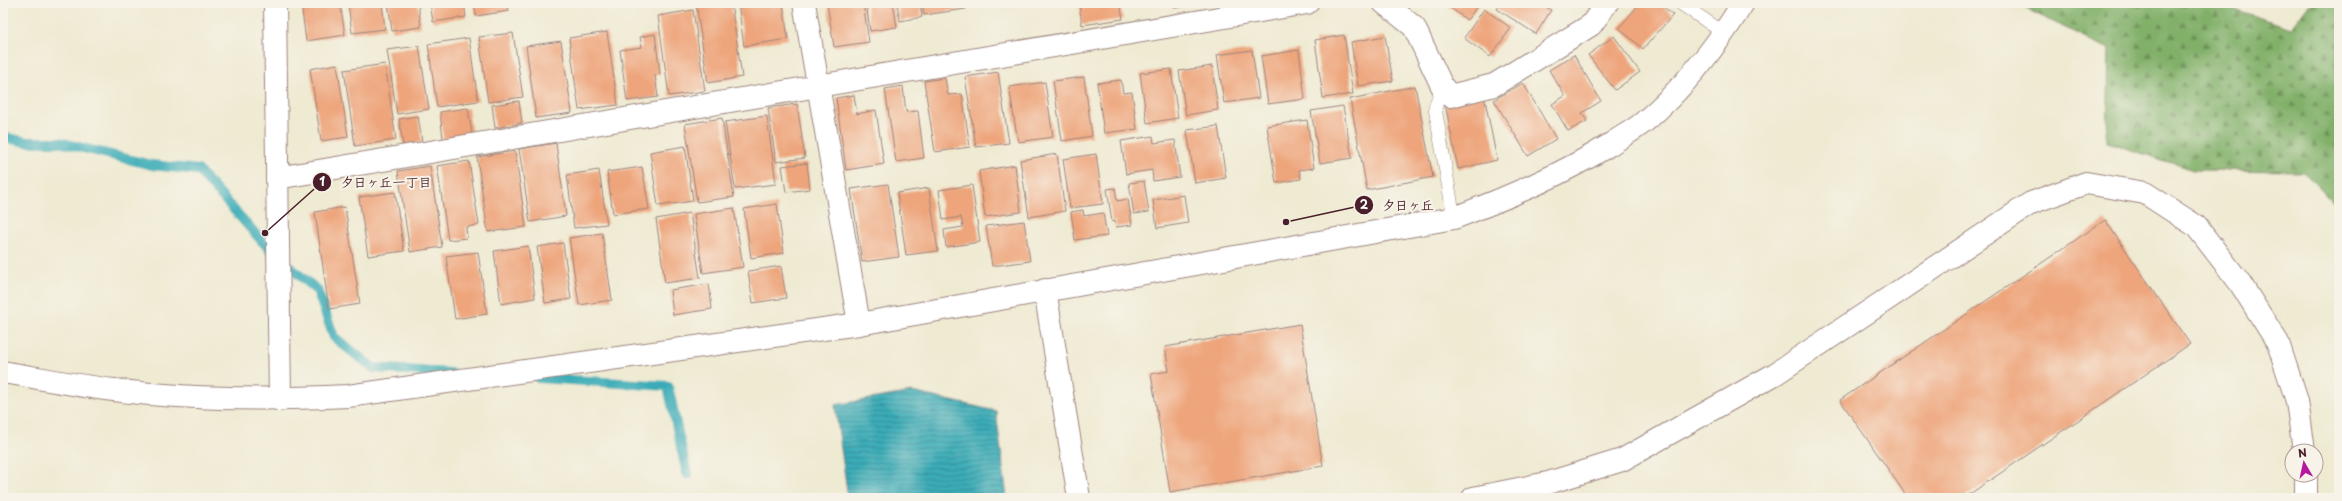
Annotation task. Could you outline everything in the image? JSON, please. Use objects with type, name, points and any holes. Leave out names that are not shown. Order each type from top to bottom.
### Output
[{"type":"street","points":[[275,3],[280,400]]},
{"type":"street","points":[[804,3],[860,324]]},
{"type":"street","points":[[277,178],[1308,3]]},
{"type":"street","points":[[1384,3],[1414,27],[1442,86],[1450,96],[1494,86],[1591,26],[1607,3]]},
{"type":"street","points":[[3,372],[114,390],[280,400],[348,396],[860,324],[1454,218],[1517,195],[1576,166],[1643,123],[1685,82],[1724,33],[1743,3]]},
{"type":"street","points":[[1473,498],[1548,483],[1622,460],[1775,374],[2031,203],[2086,183],[2146,193],[2196,226],[2240,283],[2278,343],[2297,401],[2303,443]]},
{"type":"street","points":[[1045,290],[1079,498]]},
{"type":"street","points":[[2306,483],[2306,498]]},
{"type":"lane","points":[[1680,3],[1724,33]]},
{"type":"lane","points":[[1442,86],[1435,108],[1454,218]]},
{"type":"green space","points":[[2014,3],[2215,3],[2291,28],[2310,3],[2339,3],[2339,208],[2304,171],[2193,170],[2107,142],[2109,49]]},
{"type":"water","points":[[912,392],[996,411],[1007,498],[848,498],[835,405]]},
{"type":"building","points":[[301,3],[340,3],[345,35],[306,41]]},
{"type":"building","points":[[348,3],[382,3],[385,29],[352,33]]},
{"type":"building","points":[[388,3],[418,3],[421,27],[392,31]]},
{"type":"building","points":[[430,3],[464,3],[466,17],[433,22]]},
{"type":"building","points":[[474,3],[508,3],[509,11],[476,16]]},
{"type":"building","points":[[696,3],[731,3],[742,77],[708,83]]},
{"type":"building","points":[[738,3],[783,3],[788,39],[744,46]]},
{"type":"building","points":[[827,3],[863,3],[869,42],[834,47]]},
{"type":"building","points":[[866,3],[893,3],[897,27],[870,31]]},
{"type":"building","points":[[897,3],[920,3],[922,17],[900,21]]},
{"type":"building","points":[[922,3],[965,3],[966,9],[924,15]]},
{"type":"building","points":[[1079,3],[1120,3],[1123,19],[1082,25]]},
{"type":"building","points":[[1128,3],[1154,3],[1154,4],[1129,7]]},
{"type":"building","points":[[1173,3],[1200,3],[1200,4],[1174,8]]},
{"type":"building","points":[[1444,3],[1480,3],[1467,20]]},
{"type":"building","points":[[1500,3],[1540,3],[1551,10],[1536,34],[1497,9]]},
{"type":"building","points":[[1640,3],[1659,3],[1673,15],[1643,49],[1619,28]]},
{"type":"building","points":[[1484,9],[1511,28],[1490,57],[1464,38]]},
{"type":"building","points":[[693,10],[705,91],[669,96],[658,16]]},
{"type":"building","points":[[607,32],[618,105],[579,110],[569,38]]},
{"type":"building","points":[[513,33],[523,97],[488,102],[479,37]]},
{"type":"building","points":[[655,34],[660,74],[655,75],[658,97],[627,101],[620,50],[642,47],[640,37]]},
{"type":"building","points":[[1344,35],[1353,94],[1323,98],[1315,40]]},
{"type":"building","points":[[1385,36],[1393,81],[1358,86],[1351,42]]},
{"type":"building","points":[[1614,36],[1640,72],[1615,90],[1588,55]]},
{"type":"building","points":[[469,38],[478,101],[437,107],[428,44]]},
{"type":"building","points":[[561,41],[572,113],[536,118],[526,46]]},
{"type":"building","points":[[419,46],[429,109],[397,114],[387,50]]},
{"type":"building","points":[[1252,50],[1259,98],[1224,103],[1217,55]]},
{"type":"building","points":[[1299,50],[1305,99],[1268,104],[1261,56]]},
{"type":"building","points":[[1574,55],[1601,101],[1582,113],[1587,121],[1568,131],[1552,104],[1565,96],[1549,70]]},
{"type":"building","points":[[337,64],[348,137],[321,141],[310,69]]},
{"type":"building","points":[[385,64],[396,140],[355,146],[344,70]]},
{"type":"building","points":[[1212,66],[1218,110],[1186,115],[1179,71]]},
{"type":"building","points":[[1171,69],[1178,118],[1147,123],[1140,73]]},
{"type":"building","points":[[998,72],[1009,143],[976,147],[965,77]]},
{"type":"building","points":[[1084,77],[1092,136],[1062,141],[1053,81]]},
{"type":"building","points":[[945,78],[948,95],[962,94],[970,147],[935,152],[924,81]]},
{"type":"building","points":[[1121,80],[1123,93],[1132,92],[1137,129],[1104,133],[1097,83]]},
{"type":"building","points":[[1045,82],[1053,137],[1018,142],[1009,87]]},
{"type":"building","points":[[1523,83],[1556,139],[1528,156],[1494,100]]},
{"type":"building","points":[[903,86],[906,112],[918,111],[924,158],[896,162],[885,89]]},
{"type":"building","points":[[1415,86],[1433,177],[1367,190],[1350,99]]},
{"type":"building","points":[[854,95],[857,114],[876,110],[884,164],[846,170],[836,98]]},
{"type":"building","points":[[1484,95],[1497,160],[1458,169],[1445,103]]},
{"type":"building","points":[[519,101],[522,123],[495,128],[492,105]]},
{"type":"building","points":[[797,104],[805,158],[776,162],[768,108]]},
{"type":"building","points":[[1343,106],[1352,158],[1320,163],[1311,111]]},
{"type":"building","points":[[468,108],[472,135],[443,139],[440,112]]},
{"type":"building","points":[[418,116],[422,142],[403,145],[399,119]]},
{"type":"building","points":[[767,116],[776,184],[735,189],[725,122]]},
{"type":"building","points":[[722,118],[734,197],[697,202],[685,124]]},
{"type":"building","points":[[1307,120],[1314,168],[1299,170],[1301,179],[1276,183],[1267,126]]},
{"type":"building","points":[[1218,126],[1226,178],[1195,183],[1187,130]]},
{"type":"building","points":[[1153,136],[1154,143],[1175,140],[1180,177],[1153,181],[1152,170],[1126,174],[1121,141]]},
{"type":"building","points":[[556,143],[566,216],[530,222],[519,149]]},
{"type":"building","points":[[685,146],[693,201],[658,206],[650,152]]},
{"type":"building","points":[[515,151],[526,227],[488,232],[477,157]]},
{"type":"building","points":[[1057,154],[1065,211],[1029,217],[1020,160]]},
{"type":"building","points":[[1096,154],[1103,204],[1070,208],[1063,159]]},
{"type":"building","points":[[469,161],[479,225],[466,227],[467,238],[448,240],[437,166]]},
{"type":"building","points":[[807,163],[810,189],[786,192],[782,166]]},
{"type":"building","points":[[1015,165],[1021,212],[985,217],[979,171]]},
{"type":"building","points":[[430,166],[442,247],[410,252],[398,171]]},
{"type":"building","points":[[642,167],[649,209],[613,214],[607,172]]},
{"type":"building","points":[[599,170],[607,224],[574,228],[567,175]]},
{"type":"building","points":[[1144,181],[1149,212],[1134,214],[1129,183]]},
{"type":"building","points":[[888,184],[899,257],[862,262],[851,189]]},
{"type":"building","points":[[972,185],[980,242],[946,247],[944,230],[963,227],[961,217],[943,220],[939,190]]},
{"type":"building","points":[[929,188],[938,251],[906,255],[897,193]]},
{"type":"building","points":[[1115,188],[1117,201],[1128,199],[1132,225],[1116,227],[1115,221],[1112,222],[1107,189]]},
{"type":"building","points":[[395,192],[404,251],[368,256],[359,197]]},
{"type":"building","points":[[1184,195],[1188,223],[1157,228],[1153,200]]},
{"type":"building","points":[[777,204],[784,253],[751,258],[744,209]]},
{"type":"building","points":[[345,207],[360,304],[329,309],[315,212]]},
{"type":"building","points":[[734,208],[743,267],[703,273],[694,214]]},
{"type":"building","points":[[1083,210],[1084,216],[1103,213],[1107,236],[1075,240],[1071,212]]},
{"type":"building","points":[[690,213],[700,278],[665,283],[656,219]]},
{"type":"building","points":[[2105,220],[2190,344],[1964,498],[1908,498],[1840,400]]},
{"type":"building","points":[[1024,221],[1030,261],[992,266],[986,226]]},
{"type":"building","points":[[602,233],[612,300],[579,305],[569,238]]},
{"type":"building","points":[[563,243],[571,299],[545,303],[537,247]]},
{"type":"building","points":[[528,246],[535,298],[501,304],[494,251]]},
{"type":"building","points":[[478,252],[487,314],[455,319],[446,256]]},
{"type":"building","points":[[781,266],[786,298],[753,303],[748,271]]},
{"type":"building","points":[[709,284],[712,309],[673,315],[670,290]]},
{"type":"building","points":[[1300,324],[1323,466],[1170,492],[1151,374],[1169,371],[1165,347]]},
{"type":"waterway","points":[[3,137],[27,142],[59,142],[152,165],[198,170],[271,251],[317,290],[334,337],[373,368],[451,373]]},
{"type":"waterway","points":[[538,378],[668,386],[687,474]]},
{"type":"place","name":"夕日ヶ丘","points":[[1286,222]]},
{"type":"place","name":"夕日ヶ丘一丁目","points":[[265,233]]}]
